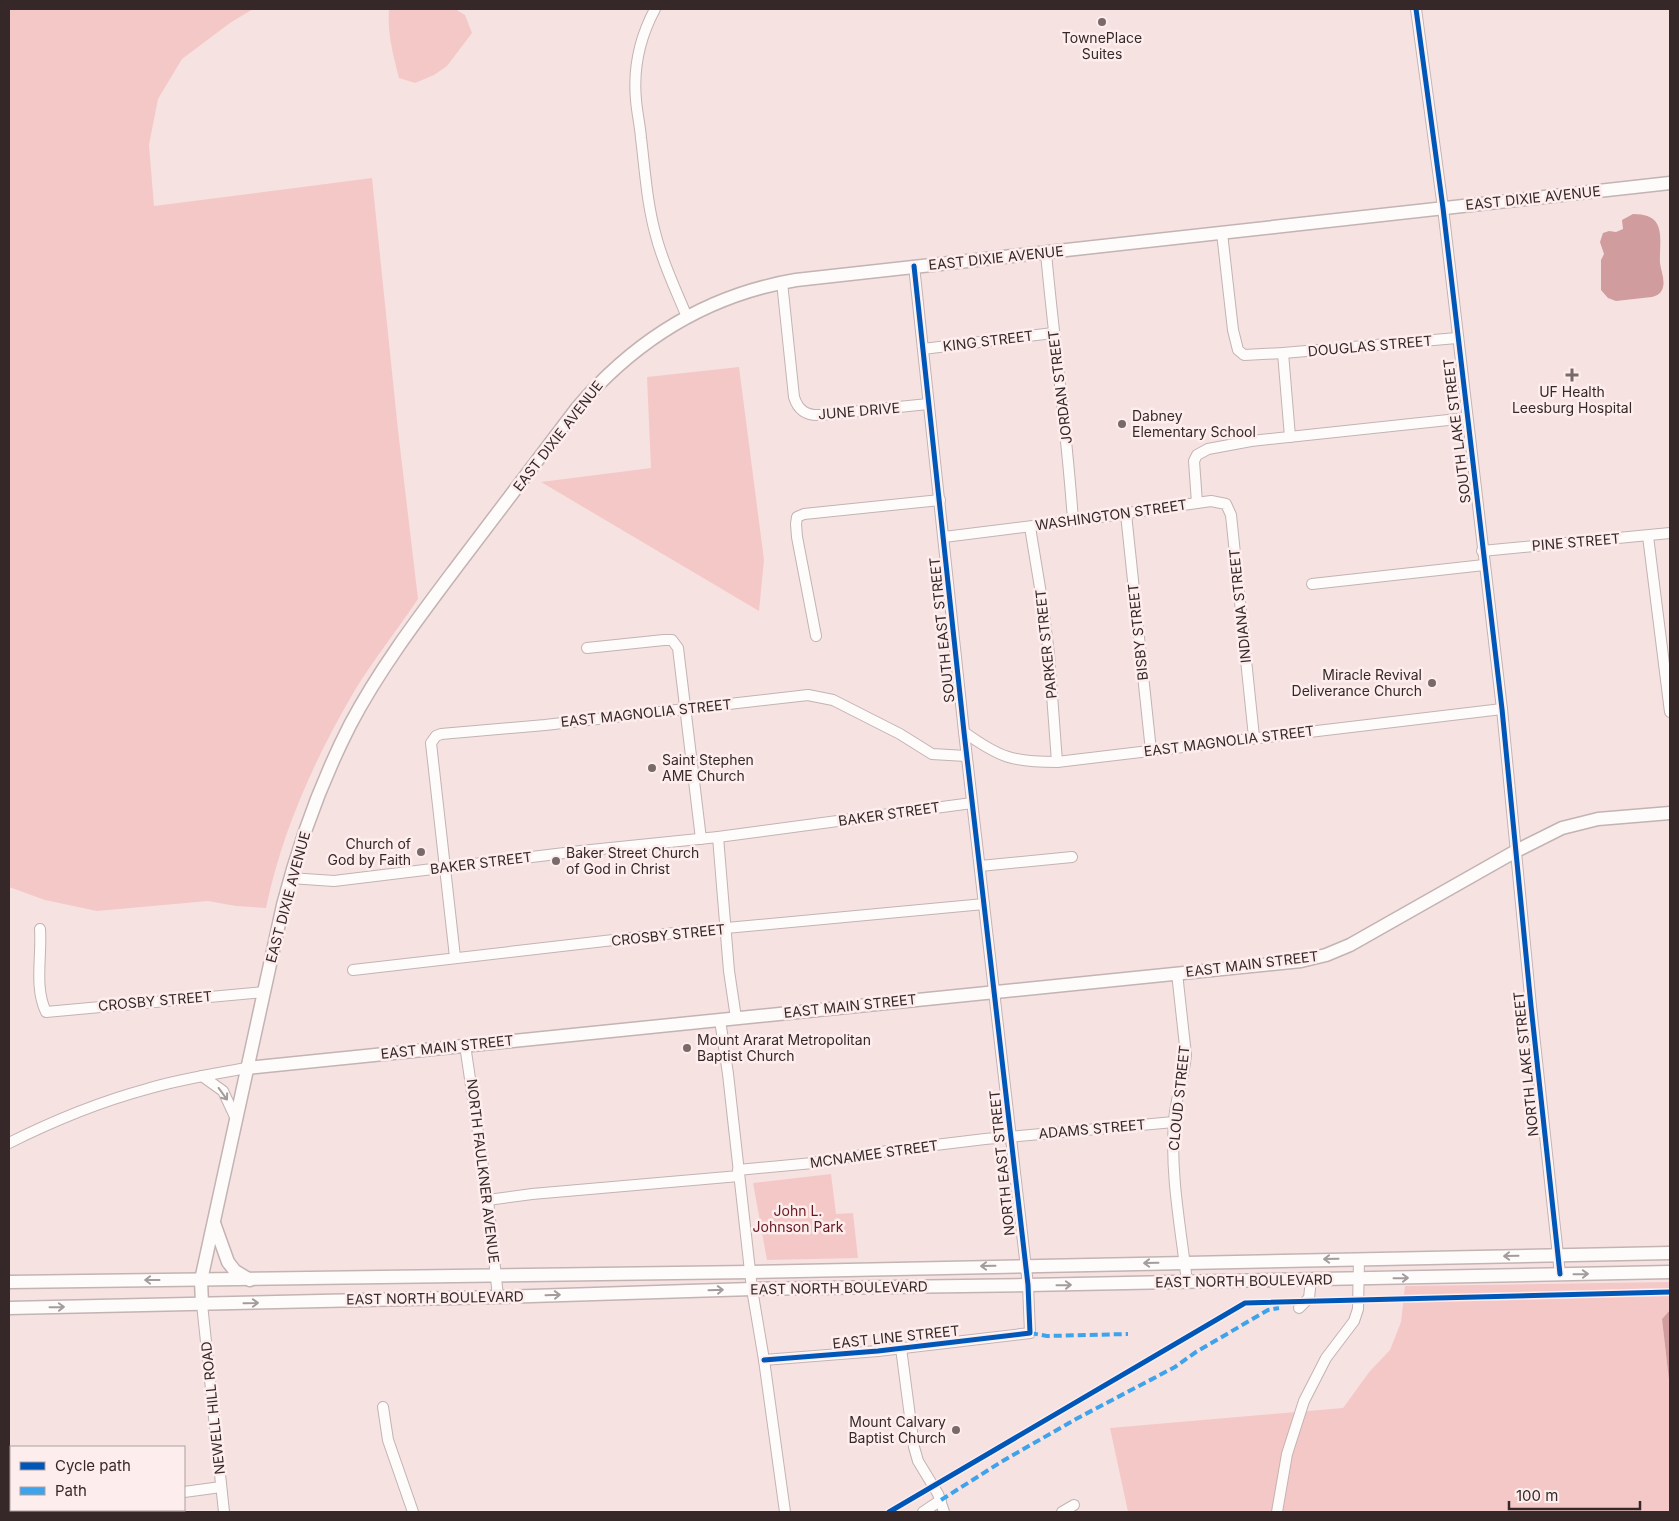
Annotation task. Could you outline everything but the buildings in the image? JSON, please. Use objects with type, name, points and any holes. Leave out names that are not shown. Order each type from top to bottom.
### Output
[{"type":"main road","name":"EAST DIXIE AVENUE","points":[[202,1304],[201,1280],[213,1220],[290,878],[312,812],[340,745],[376,680],[412,626],[572,414],[606,376],[636,350],[687,317],[734,296],[782,282],[1670,183]]},
{"type":"main road","name":"EAST MAIN STREET","points":[[247,1068],[1302,960],[1326,955],[1350,945],[1516,851],[1562,828],[1598,818],[1670,813]]},
{"type":"main road","points":[[213,1220],[228,1262],[235,1271],[250,1280]]},
{"type":"main road","name":"EAST NORTH BOULEVARD","points":[[9,1282],[750,1272],[1670,1253]]},
{"type":"main road","name":"EAST NORTH BOULEVARD","points":[[9,1308],[498,1297],[752,1289],[1028,1286],[1670,1272]]},
{"type":"street","points":[[655,9],[640,44],[635,80],[636,100],[649,205],[656,235],[662,258],[687,317]]},
{"type":"street","name":"SOUTH LAKE STREET","points":[[1416,9],[1442,208],[1502,709],[1516,851]]},
{"type":"street","points":[[1222,232],[1233,330],[1238,350],[1244,355],[1283,353],[1290,437]]},
{"type":"street","name":"JORDAN STREET","points":[[1046,253],[1073,521]]},
{"type":"street","name":"SOUTH EAST STREET","points":[[914,266],[993,992]]},
{"type":"street","name":"JUNE DRIVE","points":[[782,282],[794,397],[800,409],[812,416],[928,404]]},
{"type":"street","name":"KING STREET","points":[[923,349],[1053,333]]},
{"type":"street","name":"DOUGLAS STREET","points":[[1283,353],[1457,338]]},
{"type":"street","name":"WASHINGTON STREET","points":[[944,537],[1030,527],[1197,503],[1194,461],[1200,452],[1230,444],[1467,418]]},
{"type":"street","points":[[816,636],[797,537],[797,517],[804,514],[940,500]]},
{"type":"street","name":"INDIANA STREET","points":[[1197,503],[1222,502],[1226,504],[1231,515],[1254,738]]},
{"type":"street","name":"BISBY STREET","points":[[1126,514],[1151,751]]},
{"type":"street","name":"PARKER STREET","points":[[1030,527],[1046,625],[1057,762]]},
{"type":"street","name":"PINE STREET","points":[[1482,551],[1670,534]]},
{"type":"street","points":[[1648,536],[1670,712]]},
{"type":"street","points":[[1312,584],[1484,565]]},
{"type":"street","points":[[586,648],[652,640],[672,640],[678,648],[701,839]]},
{"type":"street","name":"EAST MAGNOLIA STREET","points":[[445,867],[431,743],[440,734],[808,696],[833,700],[900,734],[932,754],[966,756]]},
{"type":"street","name":"EAST MAGNOLIA STREET","points":[[964,732],[983,746],[1009,758],[1029,762],[1057,762],[1502,709]]},
{"type":"street","name":"BAKER STREET","points":[[290,878],[334,881],[581,851],[718,837],[972,803]]},
{"type":"street","points":[[718,837],[725,928],[736,1018]]},
{"type":"street","name":"NORTH LAKE STREET","points":[[1516,851],[1560,1274]]},
{"type":"street","points":[[980,866],[1072,857]]},
{"type":"street","points":[[445,867],[455,957]]},
{"type":"street","name":"CROSBY STREET","points":[[353,970],[725,928],[984,904]]},
{"type":"street","name":"CROSBY STREET","points":[[40,929],[40,988],[42,1004],[46,1012],[264,992]]},
{"type":"street","name":"CLOUD STREET","points":[[1177,973],[1186,1055],[1185,1066],[1176,1098],[1173,1155],[1174,1180],[1187,1282]]},
{"type":"street","name":"NORTH EAST STREET","points":[[993,992],[996,1000],[1028,1286],[1030,1332]]},
{"type":"street","points":[[720,1020],[728,1074],[752,1289],[785,1512]]},
{"type":"street","name":"NORTH FAULKNER AVENUE","points":[[466,1045],[488,1200],[498,1297]]},
{"type":"street","name":"EAST MAIN STREET","points":[[9,1144],[70,1115],[109,1100],[147,1088],[247,1068]]},
{"type":"street","points":[[202,1076],[223,1091],[236,1119]]},
{"type":"street","name":"ADAMS STREET","points":[[1010,1136],[1174,1122]]},
{"type":"street","name":"MCNAMEE STREET","points":[[488,1200],[738,1173],[894,1150],[1010,1136]]},
{"type":"street","points":[[1276,1512],[1287,1454],[1298,1416],[1319,1370],[1354,1321],[1358,1309],[1359,1259]]},
{"type":"street","points":[[1300,1308],[1309,1298],[1311,1280]]},
{"type":"street","name":"NEWELL HILL ROAD","points":[[202,1304],[224,1512]]},
{"type":"street","name":"EAST LINE STREET","points":[[764,1360],[901,1348],[1030,1332]]},
{"type":"street","points":[[901,1348],[914,1447],[918,1461],[941,1500],[944,1512]]},
{"type":"street","points":[[383,1407],[388,1440],[413,1512]]},
{"type":"street","points":[[185,1492],[221,1487]]},
{"type":"street","points":[[923,1512],[941,1500]]},
{"type":"street","points":[[1062,1512],[1074,1505]]},
{"type":"green space","points":[[9,9],[253,9],[230,23],[182,59],[158,99],[149,145],[154,206],[372,178],[398,430],[418,599],[362,678],[326,742],[291,823],[281,851],[266,908],[236,906],[208,901],[97,911],[45,900],[9,887]]},
{"type":"green space","points":[[389,9],[455,9],[465,15],[472,33],[447,66],[434,75],[415,83],[399,78],[390,35]]},
{"type":"green space","points":[[739,367],[764,560],[759,611],[541,482],[651,468],[647,377]]},
{"type":"green space","name":"John L. Johnson Park","points":[[831,1174],[836,1214],[853,1213],[858,1258],[767,1260],[753,1183]]},
{"type":"green space","points":[[1670,1282],[1670,1310],[1662,1319],[1670,1389],[1670,1512],[1128,1512],[1110,1428],[1343,1408],[1370,1371],[1390,1350],[1401,1322],[1405,1286]]},
{"type":"shaded area","points":[[1633,214],[1652,218],[1657,223],[1660,237],[1660,263],[1663,287],[1658,295],[1653,297],[1616,301],[1608,298],[1601,290],[1601,260],[1604,254],[1600,242],[1603,233],[1609,231],[1616,232],[1623,229],[1622,220]]},
{"type":"shaded area","points":[[1670,1310],[1670,1389],[1662,1319]]},
{"type":"marked path","points":[[941,1500],[1001,1462],[1076,1419],[1175,1367],[1196,1352],[1268,1310],[1279,1308]]},
{"type":"marked path","points":[[1030,1333],[1047,1336],[1128,1334]]},
{"type":"cycle path","points":[[1416,9],[1443,208],[1502,709],[1560,1274]]},
{"type":"cycle path","points":[[764,1360],[878,1351],[1030,1333],[1028,1285],[964,732],[914,266]]},
{"type":"cycle path","points":[[889,1512],[1245,1303],[1670,1292]]},
{"type":"place","name":"TownePlace Suites","points":[[1102,22]]},
{"type":"place","name":"UF Health Leesburg Hospital","points":[[1572,375]]},
{"type":"place","name":"Dabney Elementary School","points":[[1122,424]]},
{"type":"place","name":"Miracle Revival Deliverance Church","points":[[1432,683]]},
{"type":"place","name":"Saint Stephen AME Church","points":[[652,768]]},
{"type":"place","name":"Church of God by Faith","points":[[421,852]]},
{"type":"place","name":"Baker Street Church of God in Christ","points":[[556,861]]},
{"type":"place","name":"Mount Ararat Metropolitan Baptist Church","points":[[687,1048]]},
{"type":"place","name":"Mount Calvary Baptist Church","points":[[956,1430]]}]
